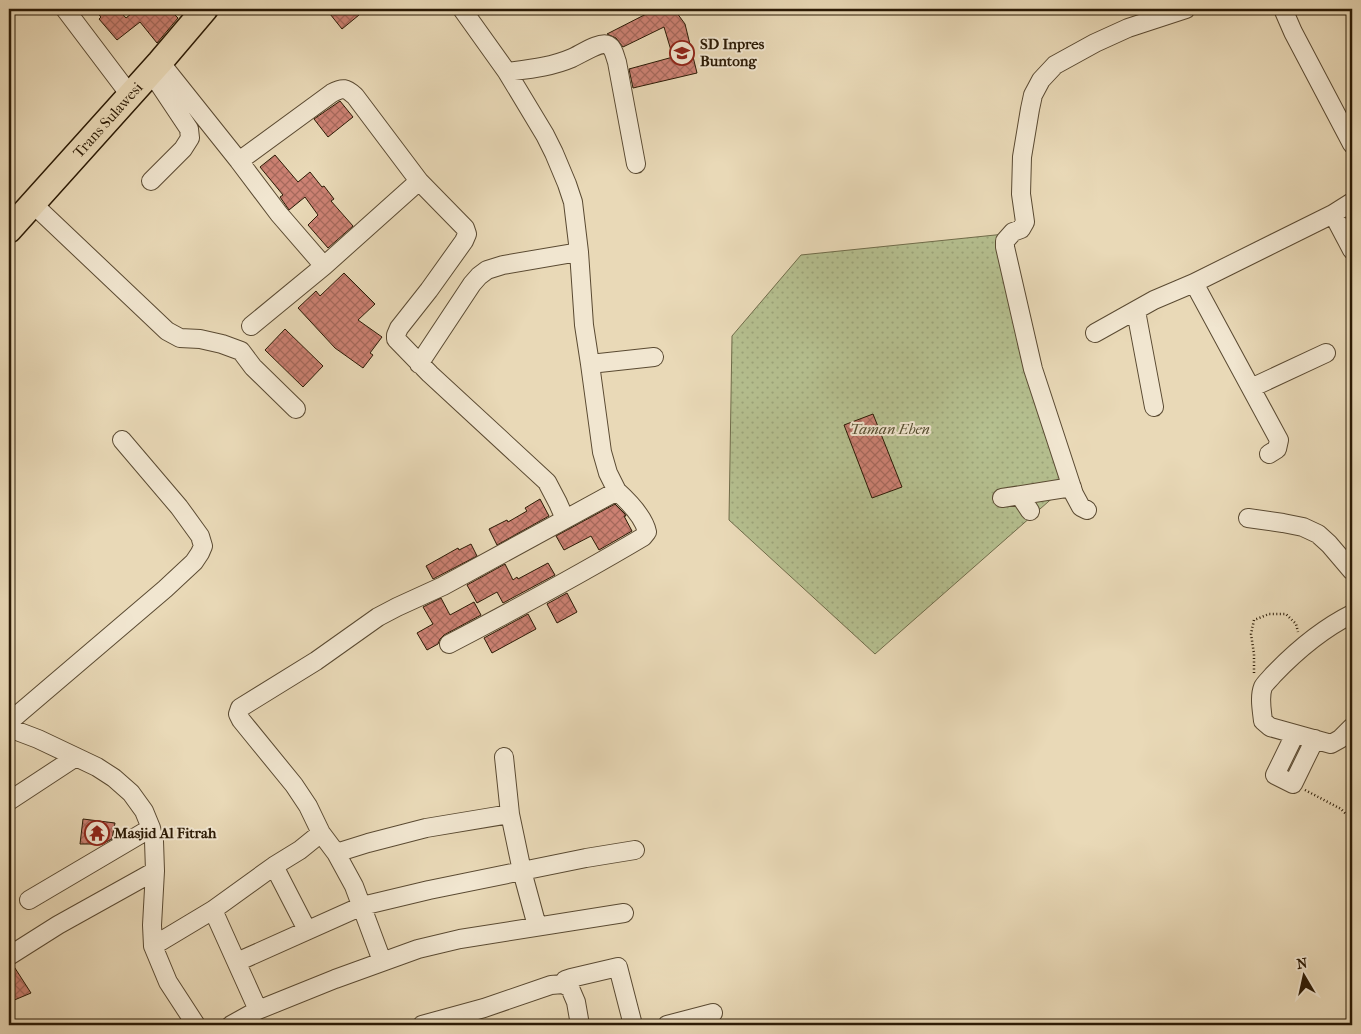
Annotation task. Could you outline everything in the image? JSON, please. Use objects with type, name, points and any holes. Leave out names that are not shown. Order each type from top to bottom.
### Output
[{"type":"highway","name":"Trans Sulawesi","points":[[9,230],[156,67],[205,9]]},
{"type":"street","points":[[65,9],[130,95]]},
{"type":"street","points":[[449,644],[596,565],[643,537],[647,532],[645,525],[617,491],[608,473],[602,452],[584,325],[573,202],[567,184],[545,135],[507,72],[462,9]]},
{"type":"street","points":[[1087,510],[1081,507],[1072,487],[1033,369],[1004,247],[1005,241],[1013,232],[1021,229],[1024,222],[1021,194],[1022,157],[1030,109],[1033,95],[1041,80],[1055,65],[1095,43],[1128,28],[1186,9]]},
{"type":"street","points":[[1283,9],[1293,32],[1352,144]]},
{"type":"street","points":[[507,72],[552,65],[572,58],[596,46],[608,45],[612,48],[617,62],[636,164]]},
{"type":"street","points":[[156,67],[324,266]]},
{"type":"street","points":[[151,181],[183,149],[190,138],[189,129],[156,67]]},
{"type":"street","points":[[238,162],[332,92],[344,88],[355,96],[419,181],[466,228],[468,234],[429,290],[399,328],[396,339],[419,364],[547,482],[565,519]]},
{"type":"street","points":[[251,326],[324,266],[419,181]]},
{"type":"street","points":[[1095,333],[1154,300],[1194,283],[1333,214],[1352,202]]},
{"type":"street","points":[[33,204],[167,331],[180,338],[200,339],[241,351],[253,367],[296,409]]},
{"type":"street","points":[[1333,214],[1352,250]]},
{"type":"street","points":[[419,364],[472,284],[487,270],[503,265],[578,252]]},
{"type":"street","points":[[1194,283],[1279,440],[1277,449],[1269,454]]},
{"type":"street","points":[[1136,311],[1154,407]]},
{"type":"street","points":[[1251,388],[1326,353]]},
{"type":"street","points":[[590,364],[654,357]]},
{"type":"street","points":[[9,722],[165,589],[200,554],[203,546],[200,536],[179,507],[122,440]]},
{"type":"street","points":[[1002,498],[1025,503],[1072,487]]},
{"type":"street","points":[[382,961],[354,886],[336,853],[321,833],[308,806],[294,785],[241,720],[238,714],[240,708],[316,661],[378,617],[443,586],[617,491]]},
{"type":"street","points":[[1248,518],[1283,523],[1318,534],[1352,571]]},
{"type":"street","points":[[1352,614],[1339,621],[1287,660],[1263,686],[1262,702],[1263,721],[1270,727],[1295,734],[1331,744],[1340,739],[1352,727]]},
{"type":"street","points":[[9,728],[38,739],[106,772],[131,793],[144,810],[154,841],[153,946],[168,982],[196,1025]]},
{"type":"street","points":[[1295,734],[1275,775],[1293,784],[1315,739]]},
{"type":"street","points":[[9,801],[76,757]]},
{"type":"street","points":[[504,757],[510,814],[522,872],[537,926]]},
{"type":"street","points":[[336,853],[426,828],[510,814]]},
{"type":"street","points":[[29,900],[151,828]]},
{"type":"street","points":[[153,946],[213,910],[274,866],[300,850],[321,833]]},
{"type":"street","points":[[237,962],[362,906],[429,890],[635,850]]},
{"type":"street","points":[[274,866],[306,930]]},
{"type":"street","points":[[9,956],[58,925],[155,871]]},
{"type":"street","points":[[213,910],[258,1010]]},
{"type":"street","points":[[231,1025],[258,1010],[335,979],[418,950],[460,939],[624,913]]},
{"type":"street","points":[[563,984],[565,980],[571,978],[618,967],[633,1025]]},
{"type":"street","points":[[422,1025],[484,1008],[551,984],[563,984],[570,988],[576,1002],[580,1025]]},
{"type":"street","points":[[668,1025],[713,1013]]},
{"type":"path","points":[[1263,686],[1254,673],[1251,634],[1254,620],[1268,614],[1286,614],[1296,624],[1301,649]]},
{"type":"path","points":[[1293,784],[1341,809],[1352,820]]},
{"type":"path","points":[[1352,833],[1349,843],[1352,843]]},
{"type":"green space","name":"Taman Eben","points":[[1005,234],[1025,334],[1073,480],[875,654],[729,520],[732,336],[801,255]]},
{"type":"building","points":[[94,9],[118,9],[126,18],[137,9],[183,9],[175,15],[178,18],[157,43],[140,22],[117,40],[99,19],[101,17]]},
{"type":"building","points":[[326,9],[354,9],[359,15],[342,29]]},
{"type":"building","name":"SD Inpres Buntong","points":[[656,9],[674,9],[685,24],[697,73],[633,88],[629,69],[673,57],[664,27],[623,47],[616,38],[607,34]]},
{"type":"building","points":[[340,101],[353,117],[328,137],[314,119]]},
{"type":"building","points":[[275,155],[298,182],[310,172],[322,187],[324,186],[334,199],[331,201],[353,226],[328,248],[308,225],[318,215],[305,197],[289,210],[280,197],[283,195],[260,167]]},
{"type":"building","points":[[344,273],[375,304],[358,320],[382,337],[370,353],[373,355],[363,368],[335,348],[298,308],[316,291],[320,296]]},
{"type":"building","points":[[285,329],[323,366],[303,387],[265,350]]},
{"type":"building","points":[[873,414],[902,487],[872,498],[844,425]]},
{"type":"building","points":[[540,499],[549,516],[497,545],[489,529],[507,520],[508,522],[527,511],[525,508]]},
{"type":"building","points":[[615,504],[625,514],[626,516],[624,516],[632,531],[599,550],[591,536],[564,550],[556,536]]},
{"type":"building","points":[[471,544],[477,556],[433,579],[426,566],[458,548],[459,550]]},
{"type":"building","points":[[548,563],[555,575],[503,603],[497,592],[477,603],[467,585],[505,564],[513,580]]},
{"type":"building","points":[[567,593],[577,612],[557,623],[547,604]]},
{"type":"building","points":[[441,598],[450,615],[474,602],[481,615],[444,635],[438,644],[427,650],[417,633],[433,624],[423,607]]},
{"type":"building","points":[[528,614],[536,629],[492,653],[484,638]]},
{"type":"building","name":"Masjid Al Fitrah","points":[[83,819],[115,823],[112,839],[102,844],[80,844]]},
{"type":"building","points":[[13,965],[31,993],[12,1001],[9,995],[9,967]]},
{"type":"place","name":"SD Inpres Buntong","points":[[682,53]]},
{"type":"place","name":"Masjid Al Fitrah","points":[[97,833]]}]
